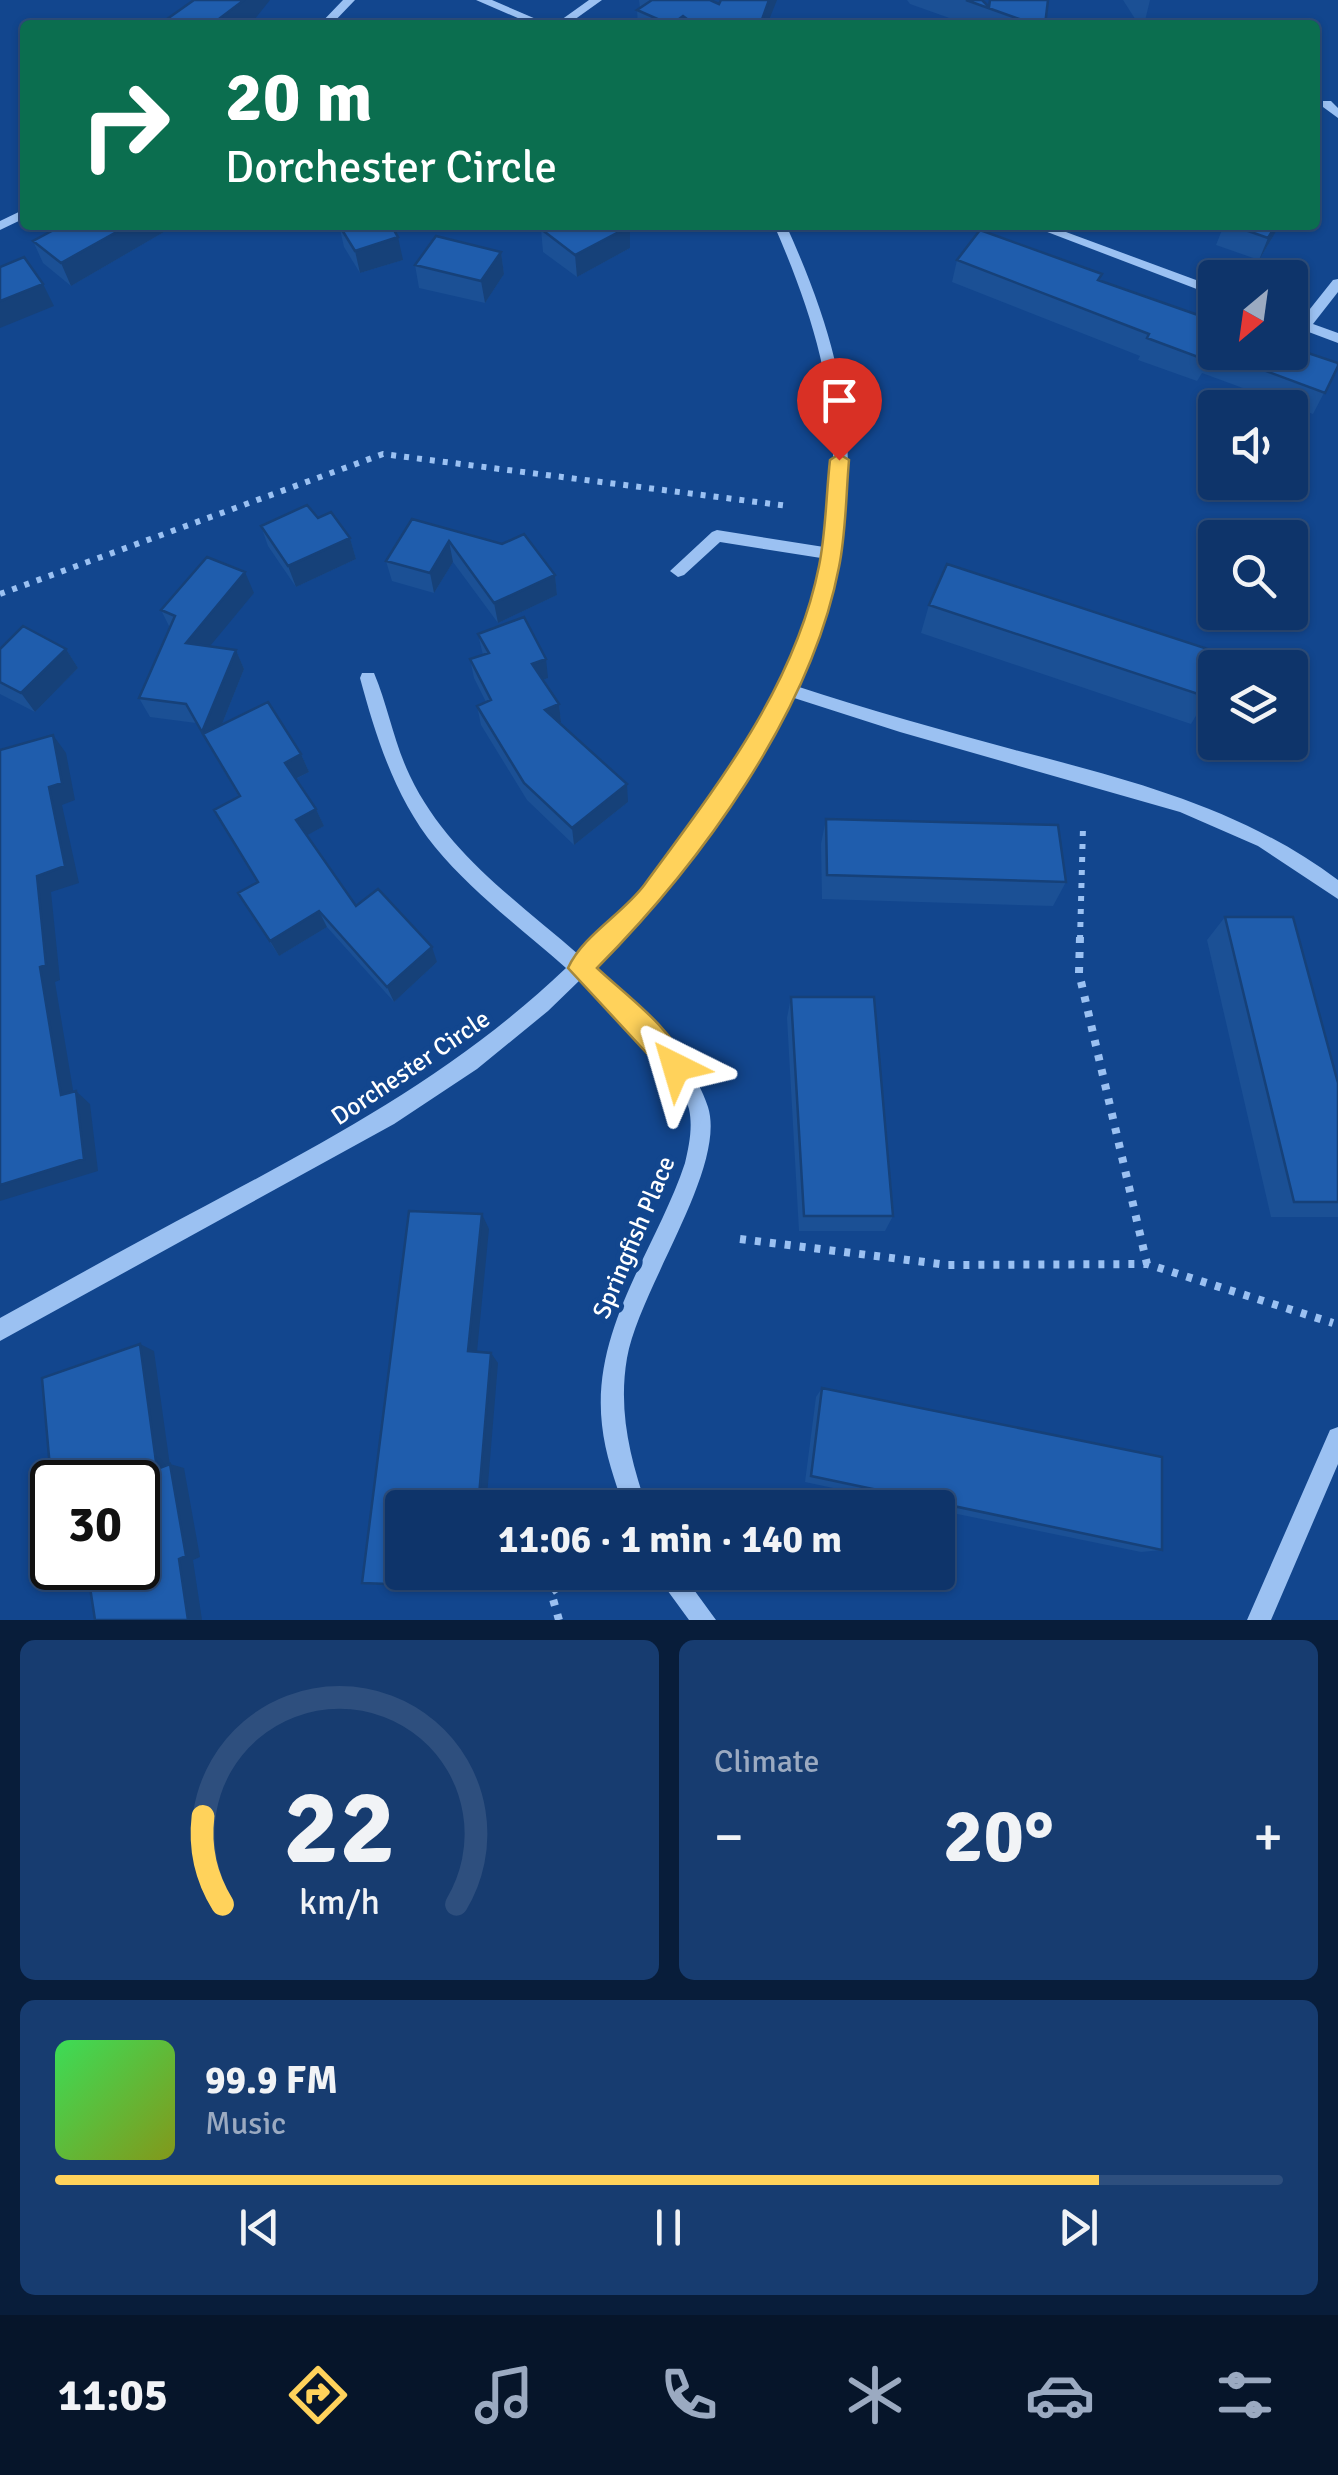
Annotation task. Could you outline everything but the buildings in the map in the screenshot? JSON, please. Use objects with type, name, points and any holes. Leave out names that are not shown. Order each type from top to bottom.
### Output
[{"type":"street","points":[[329,20],[350,0]]},
{"type":"street","points":[[482,0],[532,20]]},
{"type":"street","points":[[567,20],[596,0]]},
{"type":"street","points":[[1327,104],[1338,114]]},
{"type":"street","name":"Dorchester Circle","points":[[0,1330],[382,1120],[470,1062],[580,968],[646,903],[734,780],[786,689],[816,616],[831,554],[838,498],[838,405],[814,308],[782,230]]},
{"type":"street","points":[[1048,230],[1198,286]]},
{"type":"street","points":[[1308,312],[1338,283]]},
{"type":"street","points":[[1308,326],[1338,338]]},
{"type":"street","points":[[678,571],[717,536],[831,554]]},
{"type":"street","name":"Springfish Place","points":[[368,678],[399,778],[416,808],[456,859],[647,1032],[683,1077],[699,1108],[692,1177],[632,1303],[611,1374],[615,1444],[630,1490]]},
{"type":"street","points":[[786,689],[901,726],[1135,787],[1203,810],[1267,840],[1338,891]]},
{"type":"street","points":[[1259,1620],[1338,1438]]},
{"type":"street","points":[[680,1590],[704,1620]]},
{"type":"path","points":[[0,594],[383,454],[788,506]]},
{"type":"path","points":[[1083,827],[1079,974],[1147,1264]]},
{"type":"path","points":[[740,1239],[948,1265],[1147,1264],[1333,1323]]},
{"type":"path","points":[[555,1590],[552,1592],[559,1620]]},
{"type":"route","points":[[676,1067],[647,1032],[580,968],[646,903],[734,780],[786,689],[816,616],[829,566],[839,460]]}]
